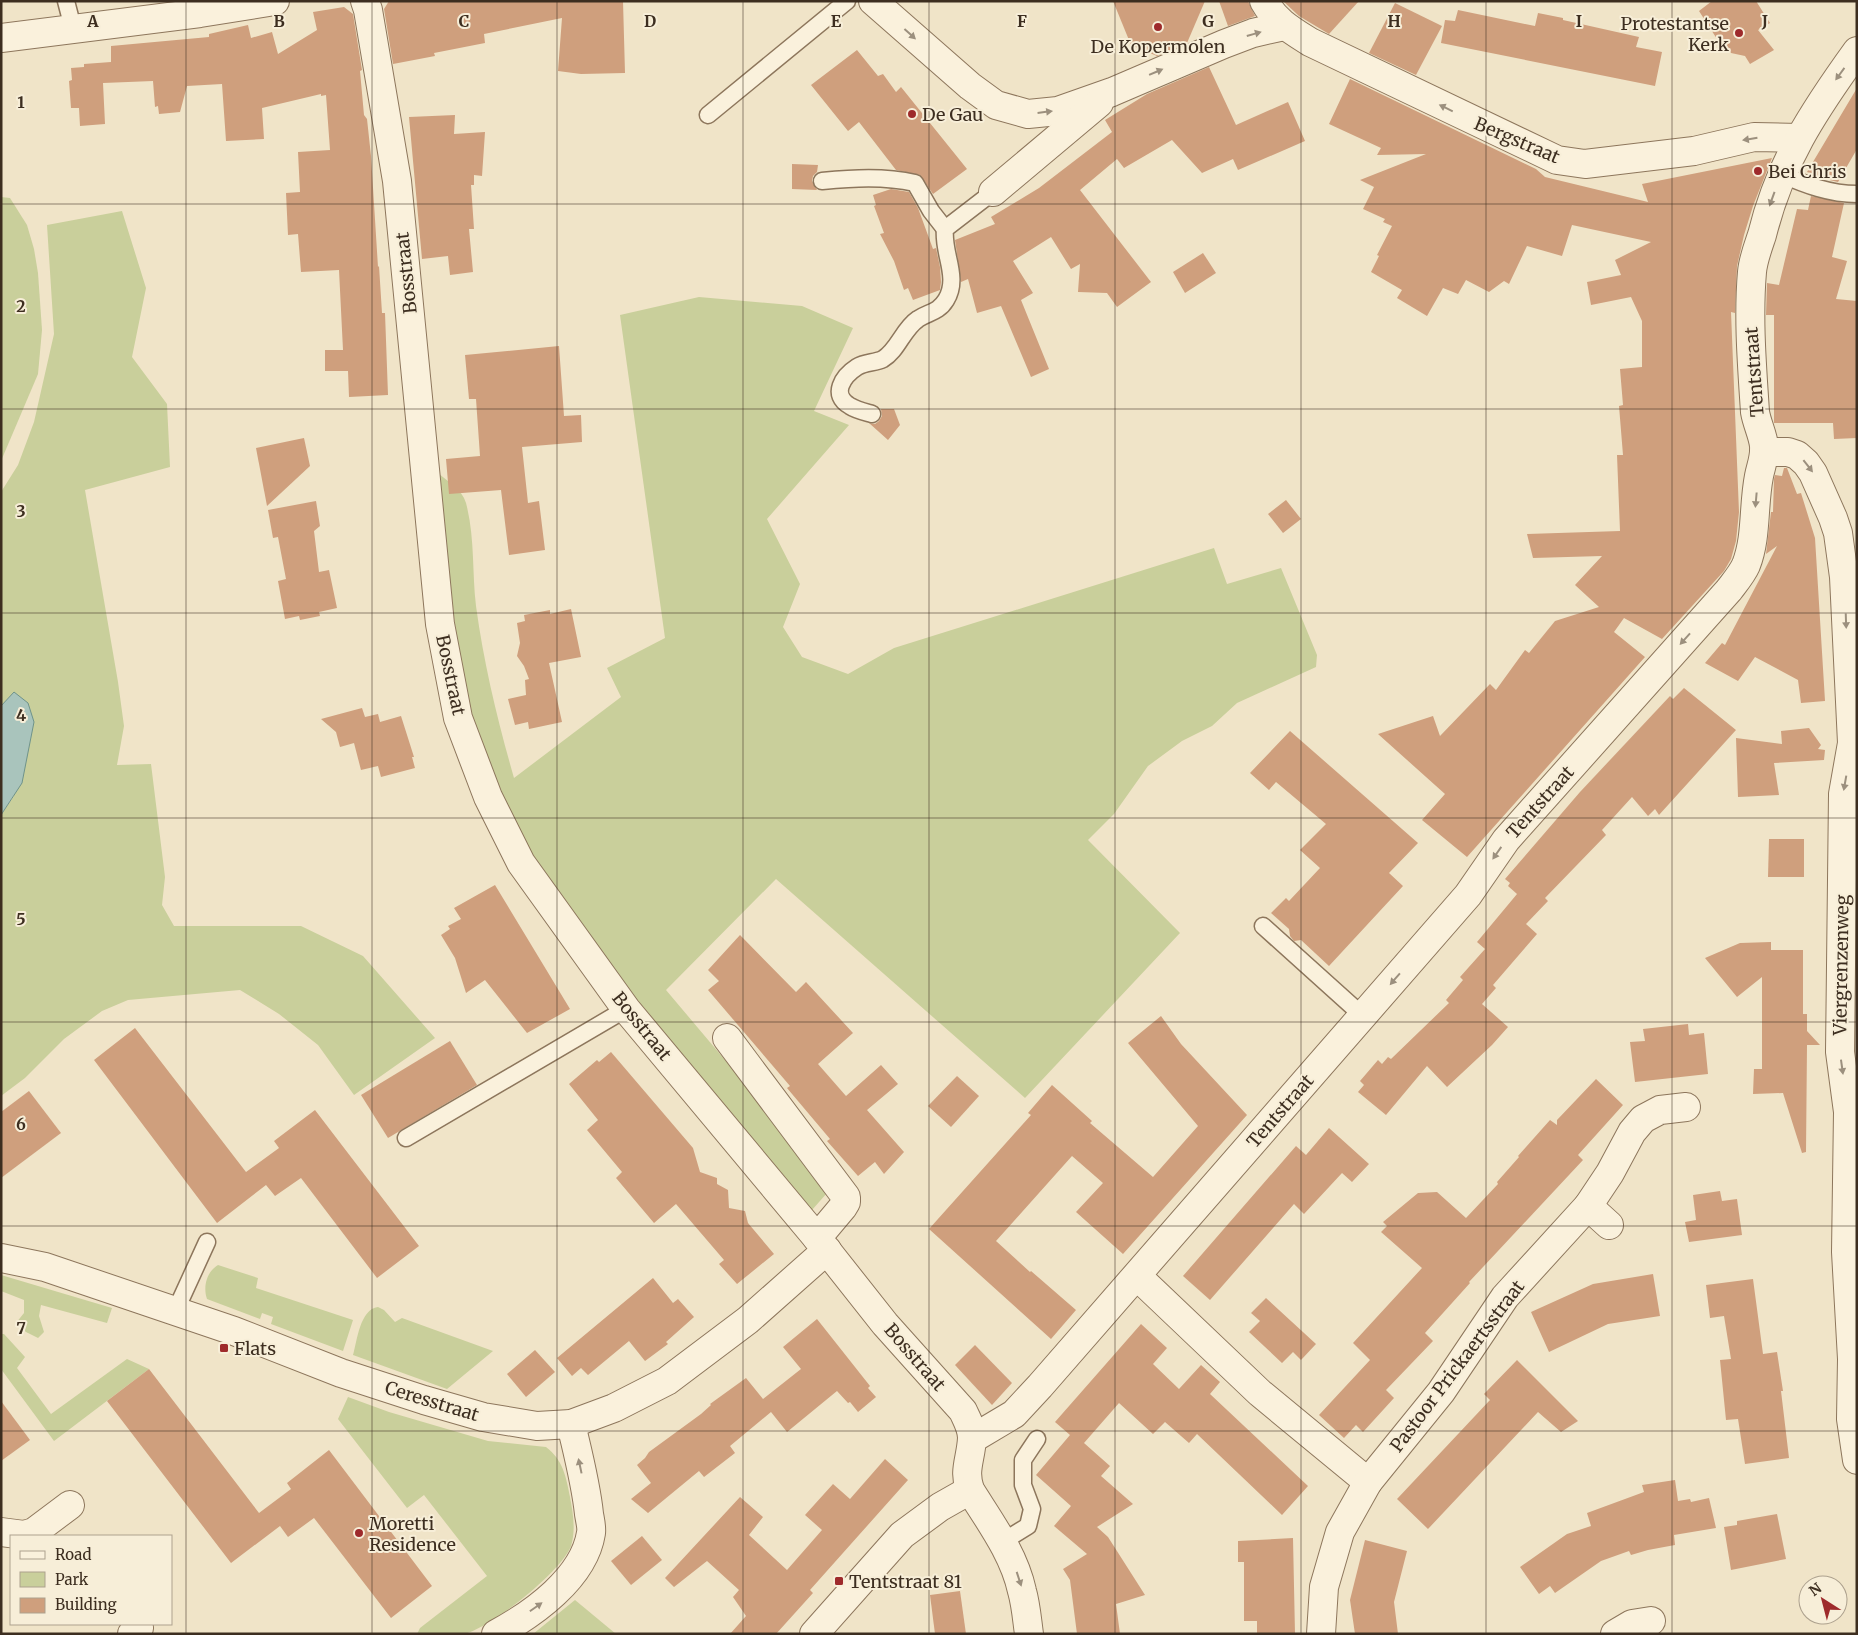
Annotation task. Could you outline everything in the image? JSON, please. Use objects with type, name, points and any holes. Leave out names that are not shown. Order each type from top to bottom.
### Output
[{"type":"street","points":[[1,38],[200,13],[275,1]]},
{"type":"street","name":"Bosstraat","points":[[365,1],[397,181],[440,624],[458,718],[488,797],[521,863],[626,1009],[822,1244],[885,1324],[963,1411],[972,1439],[966,1468],[966,1480],[970,1490]]},
{"type":"street","points":[[873,1],[970,86],[996,105],[1028,114],[1058,110],[1112,92],[1224,44],[1254,33],[1284,26]]},
{"type":"street","name":"Bergstraat","points":[[1264,1],[1270,11],[1284,26],[1310,42],[1557,160],[1584,164],[1694,150],[1754,137],[1799,138]]},
{"type":"street","name":"Tentstraat","points":[[972,1439],[1005,1420],[1021,1407],[1468,895],[1506,840],[1740,576],[1748,557],[1753,537],[1759,476],[1764,452],[1764,443],[1756,424],[1755,412],[1751,324],[1752,270],[1769,206],[1781,174],[1799,138],[1824,97],[1857,51]]},
{"type":"street","points":[[993,192],[1112,92]]},
{"type":"street","name":"Viergrenzenweg","points":[[1764,452],[1797,454],[1806,462],[1813,473],[1828,502],[1838,533],[1845,591],[1852,742],[1843,794],[1840,1052],[1848,1112],[1846,1252],[1852,1359],[1851,1419],[1857,1460]]},
{"type":"street","points":[[727,1038],[846,1197],[844,1207],[822,1244]]},
{"type":"street","name":"Pastoor Prickaertsstraat","points":[[1321,1634],[1324,1587],[1340,1532],[1368,1482],[1441,1392],[1505,1297],[1588,1206],[1610,1173],[1632,1132],[1643,1119],[1660,1110],[1686,1106]]},
{"type":"street","points":[[1588,1206],[1609,1225]]},
{"type":"street","name":"Ceresstraat","points":[[1,1258],[45,1267],[234,1331],[341,1373],[424,1400],[483,1417],[537,1426],[571,1424],[614,1408],[667,1381],[748,1320],[822,1244]]},
{"type":"street","points":[[1137,1276],[1260,1394],[1368,1482]]},
{"type":"street","points":[[496,1634],[544,1602],[566,1583],[583,1556],[591,1533],[588,1500],[571,1424]]},
{"type":"street","points":[[814,1634],[902,1535],[940,1507],[970,1490],[1002,1542],[1015,1568],[1022,1590],[1029,1634]]},
{"type":"street","points":[[1,1532],[24,1535],[34,1532],[70,1505]]},
{"type":"street","points":[[1615,1634],[1632,1624],[1651,1621]]},
{"type":"lane","points":[[66,1],[74,28]]},
{"type":"lane","points":[[708,115],[848,1]]},
{"type":"lane","points":[[1781,174],[1834,193],[1857,194]]},
{"type":"lane","points":[[822,181],[850,178],[894,178],[915,183],[931,211],[945,229],[944,239],[950,265],[952,286],[945,301],[934,312],[918,319],[904,334],[890,354],[881,361],[858,366],[845,376],[840,387],[841,396],[848,405],[872,414]]},
{"type":"lane","points":[[945,229],[993,192]]},
{"type":"lane","points":[[1263,926],[1362,1016]]},
{"type":"lane","points":[[406,1138],[626,1009]]},
{"type":"lane","points":[[175,1312],[207,1242]]},
{"type":"lane","points":[[1002,1542],[1028,1526],[1032,1509],[1023,1485],[1023,1460],[1037,1439]]},
{"type":"green space","points":[[1,197],[10,198],[27,225],[38,273],[42,330],[38,374],[1,461]]},
{"type":"green space","points":[[122,211],[146,288],[132,357],[167,404],[170,467],[85,490],[124,726],[117,765],[151,764],[165,877],[162,905],[174,926],[301,926],[363,956],[435,1038],[354,1095],[318,1045],[279,1014],[240,990],[128,1000],[102,1011],[64,1039],[25,1078],[1,1096],[1,815],[14,796],[14,692],[1,706],[1,492],[18,465],[34,422],[54,334],[47,225]]},
{"type":"green space","points":[[699,297],[802,306],[853,328],[814,411],[849,425],[767,519],[800,584],[783,627],[802,657],[848,674],[894,648],[1214,548],[1227,584],[1281,568],[1317,655],[1316,667],[1237,703],[1212,726],[1182,741],[1148,766],[1114,814],[1088,840],[1180,933],[1025,1098],[776,879],[666,990],[827,1181],[827,1193],[812,1210],[732,1117],[659,1026],[572,923],[530,865],[474,729],[457,642],[438,473],[458,490],[466,503],[472,542],[476,606],[483,650],[497,715],[514,778],[621,697],[607,668],[665,638],[620,315]]},
{"type":"green space","points":[[218,1265],[258,1278],[256,1288],[353,1320],[343,1351],[271,1324],[273,1317],[262,1313],[260,1319],[207,1299],[205,1290],[208,1276]]},
{"type":"green space","points":[[1,1275],[112,1308],[107,1323],[41,1305],[39,1316],[44,1332],[38,1338],[26,1332],[16,1323],[24,1313],[24,1300],[1,1291]]},
{"type":"green space","points":[[378,1307],[384,1310],[395,1322],[402,1318],[493,1351],[447,1389],[353,1355],[363,1319],[372,1309]]},
{"type":"green space","points":[[1,1334],[4,1334],[25,1357],[17,1368],[51,1414],[127,1359],[149,1369],[54,1441],[1,1369]]},
{"type":"green space","points":[[348,1397],[389,1412],[488,1441],[546,1447],[556,1457],[563,1469],[571,1503],[574,1521],[573,1534],[571,1546],[565,1557],[524,1598],[507,1611],[475,1630],[463,1634],[417,1634],[420,1628],[487,1576],[424,1495],[407,1508],[338,1419]]},
{"type":"green space","points":[[575,1600],[616,1634],[533,1634]]},
{"type":"water","points":[[14,692],[28,703],[34,722],[22,783],[1,815],[1,706]]},
{"type":"building","points":[[389,1],[623,1],[625,73],[581,74],[558,71],[562,18],[484,34],[485,43],[434,53],[435,56],[393,64],[384,9]]},
{"type":"building","name":"De Kopermolen","points":[[1113,1],[1205,1],[1187,43],[1157,56],[1131,45]]},
{"type":"building","points":[[1219,1],[1248,1],[1255,16],[1228,26]]},
{"type":"building","points":[[1283,1],[1359,1],[1329,34],[1299,16]]},
{"type":"building","name":"Protestantse Kerk","points":[[1712,1],[1756,1],[1770,23],[1758,30],[1774,50],[1750,64],[1745,56],[1731,53],[1729,50],[1726,53],[1699,11]]},
{"type":"building","points":[[1395,3],[1442,26],[1416,75],[1369,53]]},
{"type":"building","points":[[344,7],[353,14],[362,70],[360,71],[364,115],[367,119],[371,156],[382,313],[385,313],[388,395],[349,397],[348,371],[325,371],[325,350],[343,350],[339,270],[301,272],[298,234],[288,235],[286,193],[300,192],[298,152],[330,150],[326,95],[321,96],[321,94],[262,108],[264,139],[226,141],[222,84],[187,86],[180,112],[159,114],[158,106],[155,107],[153,81],[103,83],[105,124],[80,126],[79,108],[71,108],[69,81],[72,80],[71,68],[84,67],[84,64],[111,62],[111,46],[209,37],[209,34],[248,25],[251,38],[272,32],[278,54],[317,30],[313,12]]},
{"type":"building","points":[[1458,10],[1535,26],[1538,13],[1639,37],[1636,47],[1662,52],[1655,86],[1441,43],[1445,20],[1455,21]]},
{"type":"building","points":[[857,50],[878,76],[883,74],[896,92],[901,87],[967,169],[933,194],[920,175],[896,170],[859,122],[848,131],[811,85]]},
{"type":"building","points":[[1209,67],[1236,125],[1288,102],[1305,141],[1238,170],[1233,159],[1202,173],[1172,140],[1124,168],[1117,159],[1080,190],[1151,282],[1117,307],[1107,293],[1078,292],[1080,264],[1071,269],[1051,237],[1013,261],[1033,293],[1021,300],[1049,369],[1031,377],[1001,306],[977,313],[968,279],[961,282],[955,240],[995,224],[991,217],[1039,188],[1112,132],[1105,120],[1147,94]]},
{"type":"building","points":[[1350,79],[1536,169],[1545,177],[1648,202],[1642,184],[1772,158],[1744,235],[1737,266],[1735,313],[1731,312],[1739,512],[1736,541],[1731,559],[1724,571],[1662,639],[1624,618],[1614,632],[1645,657],[1467,857],[1422,820],[1445,794],[1378,734],[1433,716],[1440,736],[1490,684],[1496,690],[1525,650],[1529,653],[1555,621],[1599,607],[1575,585],[1602,556],[1533,558],[1527,534],[1620,531],[1617,455],[1623,455],[1619,406],[1623,405],[1620,369],[1642,367],[1642,321],[1631,297],[1591,305],[1587,282],[1621,275],[1615,260],[1651,242],[1572,225],[1562,256],[1527,246],[1509,284],[1504,281],[1489,292],[1466,280],[1458,294],[1443,288],[1427,316],[1397,298],[1402,290],[1371,272],[1379,256],[1377,255],[1392,226],[1383,222],[1385,219],[1363,209],[1374,187],[1360,180],[1426,154],[1377,155],[1381,148],[1329,124]]},
{"type":"building","points":[[1857,88],[1857,149],[1838,182],[1817,177],[1817,175],[1807,172]]},
{"type":"building","points":[[455,115],[454,134],[485,132],[482,176],[474,175],[474,185],[471,185],[474,229],[469,229],[473,272],[450,275],[448,256],[422,259],[409,117]]},
{"type":"building","points":[[792,164],[818,165],[817,172],[813,176],[812,181],[817,190],[792,189]]},
{"type":"building","points":[[891,189],[909,192],[918,208],[933,249],[936,248],[940,267],[940,290],[913,300],[908,288],[904,290],[894,261],[880,234],[884,233],[874,206],[876,205],[873,195]]},
{"type":"building","points":[[1811,196],[1844,203],[1832,257],[1847,261],[1836,299],[1857,301],[1857,438],[1834,439],[1833,423],[1774,423],[1774,315],[1766,315],[1767,283],[1779,285],[1797,209],[1808,210]]},
{"type":"building","points":[[1203,253],[1216,273],[1185,293],[1173,272]]},
{"type":"building","points":[[559,346],[564,416],[581,415],[582,442],[522,447],[528,503],[539,501],[545,550],[509,555],[501,490],[449,494],[446,459],[480,456],[476,399],[469,399],[465,355]]},
{"type":"building","points":[[881,409],[894,409],[900,425],[888,440],[869,423],[875,424],[879,421],[882,416]]},
{"type":"building","points":[[304,438],[310,466],[267,506],[256,448]]},
{"type":"building","points":[[1784,468],[1787,468],[1797,494],[1801,493],[1815,538],[1825,701],[1801,703],[1798,680],[1755,657],[1738,681],[1705,663],[1722,643],[1725,645],[1777,546],[1766,554],[1771,512],[1773,512],[1774,479],[1775,475],[1782,476]]},
{"type":"building","points":[[1286,500],[1301,519],[1283,533],[1268,514]]},
{"type":"building","points":[[316,501],[320,526],[314,531],[319,572],[329,570],[337,608],[319,612],[320,616],[300,620],[299,616],[285,619],[278,581],[286,579],[278,537],[273,538],[268,510]]},
{"type":"building","points":[[571,609],[581,657],[549,663],[562,722],[529,729],[528,722],[515,725],[508,699],[526,695],[525,680],[529,679],[524,666],[517,656],[520,643],[517,623],[525,621],[524,615],[550,610],[550,614]]},
{"type":"building","points":[[1684,688],[1736,730],[1659,815],[1655,809],[1648,816],[1632,797],[1602,830],[1606,835],[1545,898],[1548,901],[1526,924],[1537,934],[1493,985],[1496,988],[1482,1004],[1508,1027],[1492,1045],[1447,1087],[1427,1066],[1386,1115],[1358,1092],[1364,1085],[1360,1081],[1378,1060],[1382,1064],[1388,1057],[1391,1059],[1449,1003],[1446,1000],[1463,980],[1460,977],[1485,949],[1477,942],[1517,894],[1508,886],[1510,883],[1505,879],[1580,792],[1670,696],[1673,699]]},
{"type":"building","points":[[362,708],[365,717],[378,714],[380,722],[401,716],[414,757],[412,757],[415,768],[381,777],[378,766],[361,770],[354,743],[340,747],[336,732],[321,719]]},
{"type":"building","points":[[1809,728],[1821,745],[1818,749],[1825,750],[1824,760],[1774,763],[1779,795],[1738,797],[1736,738],[1782,744],[1781,731]]},
{"type":"building","points":[[1290,731],[1418,843],[1389,873],[1403,886],[1329,966],[1301,940],[1294,941],[1290,936],[1289,929],[1271,913],[1286,898],[1289,901],[1320,868],[1300,850],[1326,824],[1276,782],[1269,790],[1250,773]]},
{"type":"building","points":[[1769,839],[1804,839],[1804,877],[1768,877]]},
{"type":"building","points":[[495,885],[570,1009],[527,1033],[485,980],[466,993],[455,958],[441,935],[450,929],[448,926],[461,919],[454,908]]},
{"type":"building","points":[[740,935],[796,992],[806,982],[853,1033],[818,1064],[846,1096],[881,1065],[898,1084],[867,1110],[904,1152],[884,1174],[875,1162],[858,1176],[827,1141],[830,1139],[787,1088],[790,1086],[708,990],[719,981],[708,970]]},
{"type":"building","points":[[1771,942],[1771,950],[1803,950],[1803,1014],[1807,1014],[1807,1031],[1820,1045],[1807,1045],[1806,1152],[1802,1153],[1783,1093],[1753,1094],[1754,1069],[1762,1069],[1762,977],[1737,997],[1705,958],[1740,943]]},
{"type":"building","points":[[1161,1016],[1181,1044],[1247,1115],[1123,1254],[1076,1212],[1103,1183],[1072,1156],[996,1241],[1076,1310],[1051,1339],[929,1229],[1031,1115],[1028,1113],[1052,1085],[1092,1121],[1090,1123],[1153,1177],[1198,1126],[1128,1043]]},
{"type":"building","points":[[1688,1024],[1689,1035],[1704,1033],[1708,1074],[1635,1082],[1630,1042],[1645,1041],[1643,1029]]},
{"type":"building","points":[[135,1028],[246,1172],[279,1148],[274,1141],[315,1110],[419,1246],[377,1278],[301,1178],[275,1196],[266,1185],[217,1223],[94,1060]]},
{"type":"building","points":[[450,1041],[477,1085],[388,1138],[361,1095]]},
{"type":"building","points":[[611,1052],[693,1148],[700,1172],[717,1178],[717,1184],[728,1190],[729,1208],[745,1211],[748,1223],[774,1254],[737,1284],[719,1264],[724,1260],[676,1204],[654,1223],[616,1178],[622,1172],[587,1130],[598,1120],[569,1084],[597,1060],[599,1062]]},
{"type":"building","points":[[957,1076],[979,1096],[951,1127],[928,1106]]},
{"type":"building","points":[[1596,1079],[1623,1105],[1578,1155],[1583,1160],[1469,1282],[1425,1333],[1433,1341],[1386,1390],[1394,1398],[1363,1432],[1356,1425],[1344,1438],[1319,1415],[1370,1360],[1353,1343],[1422,1268],[1381,1232],[1387,1226],[1383,1222],[1418,1193],[1437,1192],[1466,1218],[1498,1184],[1497,1182],[1518,1156],[1550,1120],[1557,1125],[1557,1120]]},
{"type":"building","points":[[29,1091],[61,1133],[1,1178],[1,1112]]},
{"type":"building","points":[[1329,1128],[1369,1164],[1352,1182],[1342,1173],[1304,1214],[1294,1204],[1210,1300],[1183,1276],[1296,1146],[1306,1155]]},
{"type":"building","points":[[1720,1191],[1722,1201],[1737,1199],[1742,1235],[1689,1242],[1685,1222],[1696,1220],[1693,1195]]},
{"type":"building","points":[[1653,1274],[1660,1316],[1608,1324],[1549,1352],[1531,1312],[1593,1284]]},
{"type":"building","points":[[653,1278],[673,1303],[678,1299],[694,1317],[666,1342],[668,1344],[645,1361],[629,1341],[588,1375],[581,1368],[572,1376],[557,1358]]},
{"type":"building","points":[[1753,1279],[1763,1354],[1777,1352],[1783,1391],[1781,1391],[1789,1458],[1745,1464],[1738,1419],[1726,1420],[1720,1360],[1731,1359],[1724,1316],[1710,1318],[1706,1285]]},
{"type":"building","points":[[1266,1298],[1316,1344],[1301,1360],[1293,1352],[1282,1363],[1249,1332],[1260,1321],[1251,1313]]},
{"type":"building","points":[[817,1319],[870,1386],[868,1388],[876,1397],[858,1412],[837,1391],[787,1432],[771,1412],[730,1446],[735,1453],[704,1477],[699,1471],[648,1513],[631,1499],[651,1483],[637,1465],[649,1452],[701,1414],[710,1404],[746,1378],[763,1399],[801,1369],[783,1347]]},
{"type":"building","points":[[1141,1324],[1167,1348],[1153,1364],[1179,1389],[1201,1365],[1220,1382],[1210,1394],[1308,1486],[1282,1515],[1197,1434],[1189,1443],[1165,1422],[1153,1434],[1119,1403],[1084,1443],[1110,1466],[1101,1476],[1133,1504],[1097,1527],[1108,1537],[1145,1595],[1116,1604],[1120,1634],[1077,1634],[1070,1580],[1063,1569],[1087,1554],[1054,1526],[1071,1506],[1036,1475],[1070,1435],[1055,1422]]},
{"type":"building","points":[[975,1345],[1012,1383],[992,1405],[955,1365]]},
{"type":"building","points":[[535,1350],[555,1372],[526,1397],[507,1374]]},
{"type":"building","points":[[1517,1360],[1578,1421],[1561,1432],[1538,1412],[1428,1529],[1397,1499],[1490,1400],[1484,1394]]},
{"type":"building","points":[[149,1369],[259,1513],[291,1489],[287,1483],[329,1450],[432,1586],[391,1618],[314,1518],[288,1537],[280,1526],[231,1563],[107,1401]]},
{"type":"building","points":[[1,1401],[30,1440],[1,1461]]},
{"type":"building","points":[[885,1459],[908,1480],[810,1590],[813,1593],[776,1634],[730,1634],[746,1616],[733,1597],[739,1590],[707,1561],[674,1587],[665,1578],[740,1497],[763,1517],[749,1535],[787,1570],[822,1530],[805,1515],[833,1484],[850,1499]]},
{"type":"building","points":[[1675,1480],[1678,1501],[1690,1499],[1691,1502],[1709,1498],[1716,1528],[1674,1535],[1675,1545],[1631,1555],[1629,1551],[1601,1561],[1555,1593],[1550,1586],[1539,1594],[1520,1567],[1567,1534],[1591,1526],[1587,1513],[1644,1492],[1642,1485]]},
{"type":"building","points":[[1777,1514],[1786,1559],[1731,1570],[1724,1527],[1737,1525],[1737,1521]]},
{"type":"building","points":[[642,1536],[662,1560],[631,1585],[611,1561]]},
{"type":"building","points":[[1293,1538],[1295,1634],[1257,1634],[1257,1621],[1244,1621],[1244,1562],[1238,1562],[1238,1541]]},
{"type":"building","points":[[1365,1540],[1407,1551],[1394,1602],[1398,1634],[1355,1634],[1350,1600]]},
{"type":"building","points":[[960,1591],[966,1634],[935,1634],[930,1595]]},
{"type":"place","name":"De Kopermolen","points":[[1158,27]]},
{"type":"place","name":"Protestantse Kerk","points":[[1739,33]]},
{"type":"place","name":"De Gau","points":[[912,114]]},
{"type":"place","name":"Bei Chris","points":[[1758,171]]},
{"type":"place","name":"Flats","points":[[224,1348]]},
{"type":"place","name":"Moretti Residence","points":[[359,1533]]},
{"type":"place","name":"Tentstraat 81","points":[[839,1581]]}]
